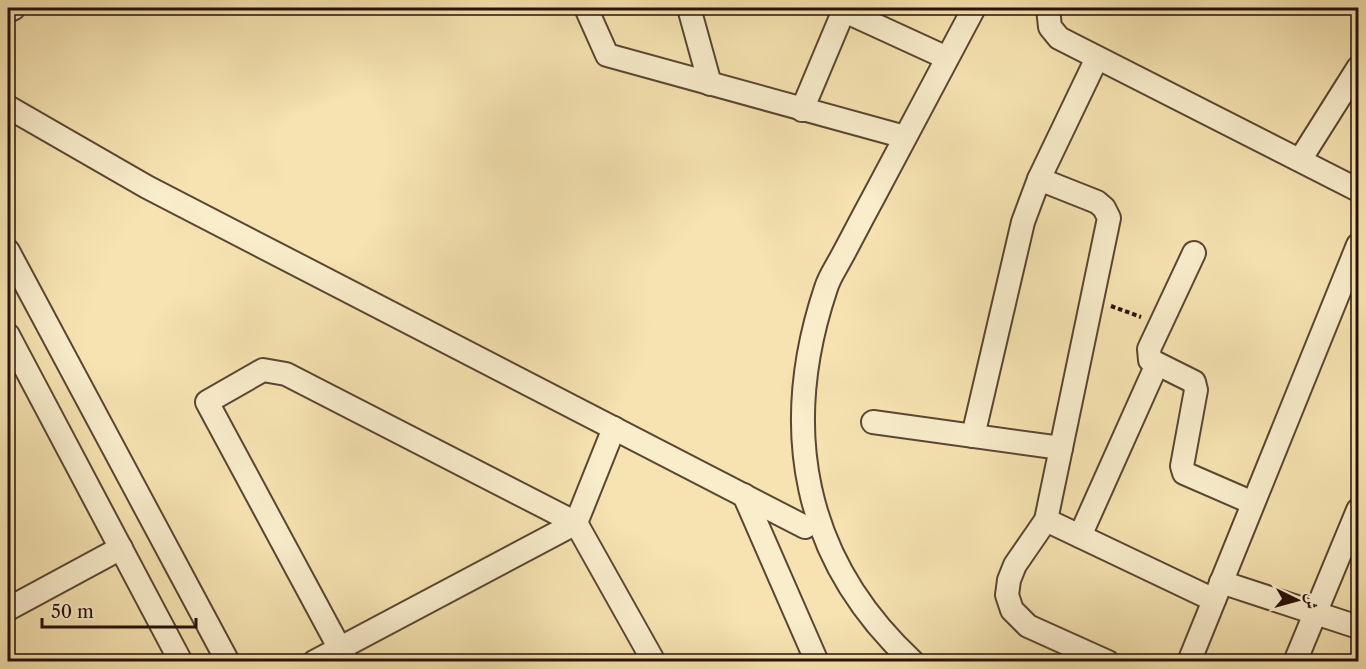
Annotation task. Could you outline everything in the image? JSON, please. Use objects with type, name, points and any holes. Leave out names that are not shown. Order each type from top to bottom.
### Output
[{"type":"street","points":[[8,11],[14,8]]},
{"type":"street","points":[[586,8],[607,55],[905,137]]},
{"type":"street","points":[[688,8],[710,84]]},
{"type":"street","points":[[913,662],[893,642],[849,585],[826,541],[812,499],[803,440],[802,397],[809,348],[826,286],[974,8]]},
{"type":"street","points":[[1048,8],[1050,27],[1059,38],[1359,190]]},
{"type":"street","points":[[802,110],[841,9],[947,58]]},
{"type":"street","points":[[974,436],[1021,231],[1039,179],[1098,58]]},
{"type":"street","points":[[1300,160],[1359,68]]},
{"type":"street","points":[[8,107],[147,187],[805,527]]},
{"type":"street","points":[[1039,179],[1097,202],[1104,208],[1109,218],[1094,299],[1080,351],[1046,519],[1015,565],[1009,580],[1007,595],[1011,610],[1028,626],[1108,662]]},
{"type":"street","points":[[1189,662],[1359,245]]},
{"type":"street","points":[[8,251],[228,662]]},
{"type":"street","points":[[1194,253],[1148,355],[1150,360],[1194,382],[1196,390],[1182,466],[1184,473],[1253,503]]},
{"type":"street","points":[[8,335],[181,662]]},
{"type":"street","points":[[1080,536],[1157,364]]},
{"type":"street","points":[[343,655],[207,402],[263,370],[286,374],[576,523],[654,662]]},
{"type":"street","points":[[873,422],[1061,448]]},
{"type":"street","points":[[314,662],[343,655],[576,523],[614,428]]},
{"type":"street","points":[[744,495],[818,662]]},
{"type":"street","points":[[1295,662],[1359,510]]},
{"type":"street","points":[[1046,519],[1080,536],[1217,591],[1315,613],[1359,627]]},
{"type":"street","points":[[8,609],[121,548]]},
{"type":"path","points":[[1094,299],[1161,325]]}]
